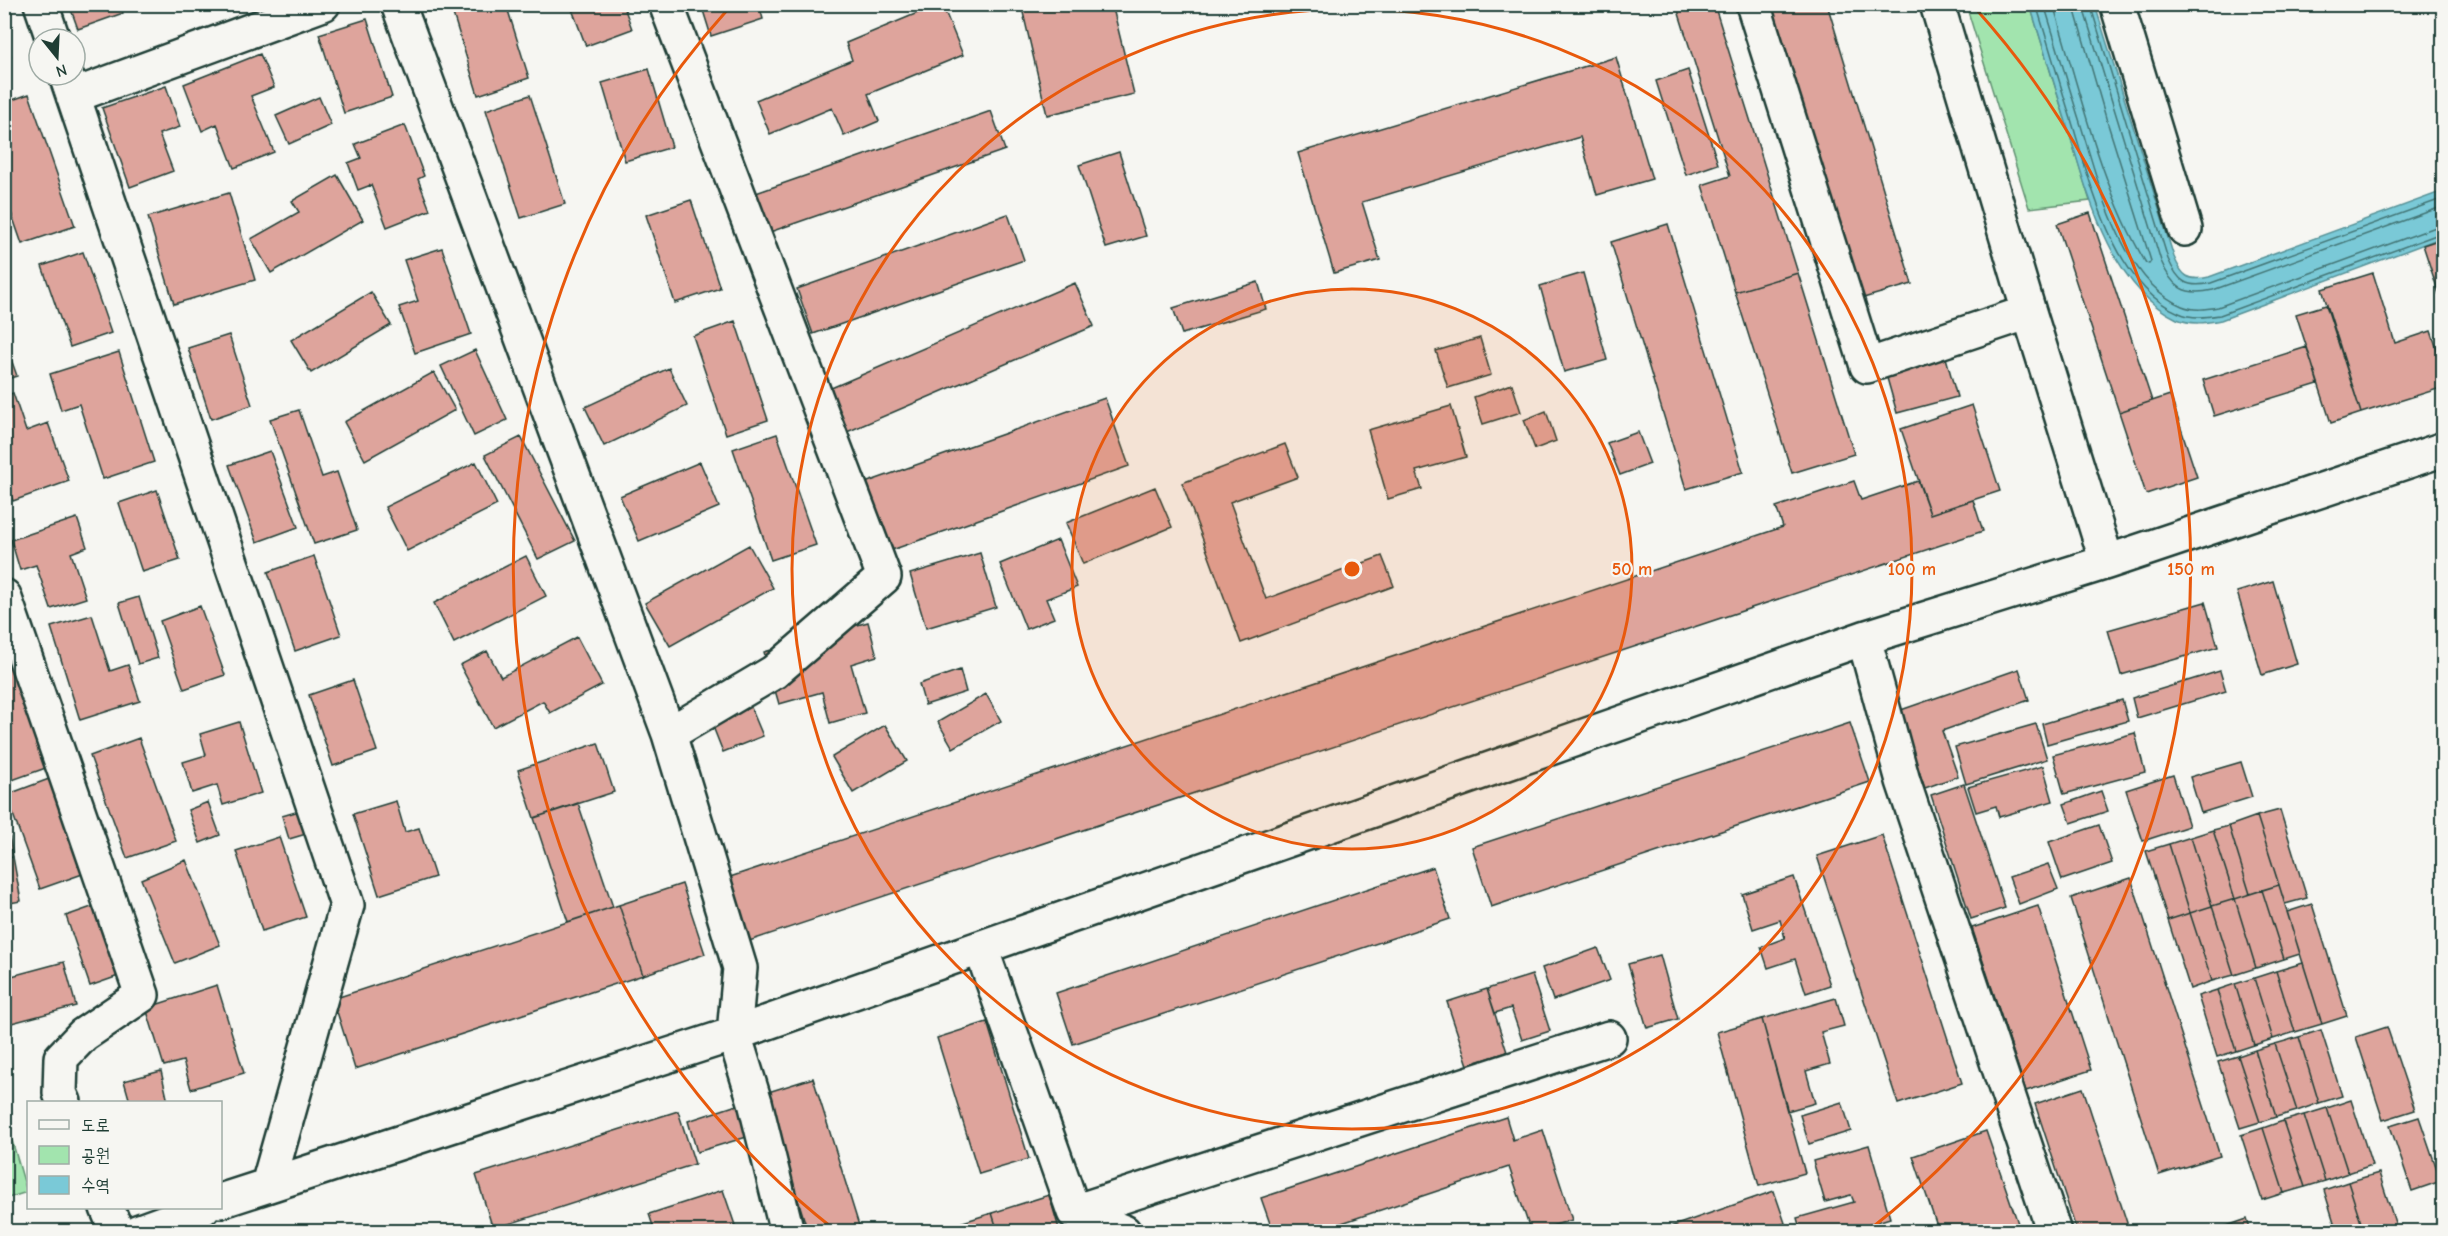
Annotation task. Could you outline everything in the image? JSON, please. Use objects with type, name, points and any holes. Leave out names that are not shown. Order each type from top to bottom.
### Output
[{"type":"street","points":[[41,4],[49,27]]},
{"type":"street","points":[[87,80],[323,4]]},
{"type":"street","points":[[398,4],[669,734],[740,968],[734,1034],[787,1232]]},
{"type":"street","points":[[666,4],[884,577],[774,672],[669,734]]},
{"type":"street","points":[[1753,4],[1867,366],[2029,312]]},
{"type":"street","points":[[1937,4],[2107,562]]},
{"type":"street","points":[[2117,4],[2185,229]]},
{"type":"street","points":[[69,87],[347,905],[268,1185]]},
{"type":"street","points":[[222,1200],[734,1034],[1864,638],[2107,562],[2444,449]]},
{"type":"street","points":[[4,596],[142,995],[83,1035],[61,1058],[60,1093],[64,1101]]},
{"type":"street","points":[[1864,638],[1903,781],[2054,1232]]},
{"type":"street","points":[[981,948],[1074,1212],[1124,1232]]},
{"type":"street","points":[[1074,1212],[1609,1038]]},
{"type":"street","points":[[107,1209],[117,1232]]},
{"type":"street","points":[[137,1232],[200,1209]]},
{"type":"green space","points":[[1966,5],[2030,5],[2090,201],[2029,208]]},
{"type":"green space","points":[[4,1113],[27,1192],[5,1199],[4,1199]]},
{"type":"water","points":[[2030,5],[2095,5],[2174,257],[2180,269],[2187,276],[2196,279],[2209,277],[2443,191],[2443,237],[2221,320],[2199,323],[2177,319],[2154,304],[2134,284],[2117,260],[2104,233],[2082,176]]},
{"type":"building","points":[[69,4],[120,4],[123,13],[84,27],[77,27]]},
{"type":"building","points":[[450,4],[506,4],[529,78],[478,95]]},
{"type":"building","points":[[570,4],[623,4],[632,29],[586,46]]},
{"type":"building","points":[[701,4],[759,4],[763,19],[711,36]]},
{"type":"building","points":[[942,4],[963,55],[868,94],[879,121],[844,136],[832,108],[770,134],[756,100],[852,60],[846,43]]},
{"type":"building","points":[[1021,4],[1112,4],[1134,94],[1047,115]]},
{"type":"building","points":[[1676,4],[1714,4],[1798,273],[1735,292],[1702,185],[1730,176]]},
{"type":"building","points":[[1764,4],[1827,4],[1912,284],[1853,301]]},
{"type":"building","points":[[367,19],[392,97],[344,113],[319,34]]},
{"type":"building","points":[[4,36],[11,56],[4,58]]},
{"type":"building","points":[[260,54],[274,87],[251,96],[274,152],[234,168],[217,124],[202,131],[184,84]]},
{"type":"building","points":[[1616,57],[1652,179],[1597,195],[1580,137],[1362,202],[1380,260],[1334,273],[1298,153]]},
{"type":"building","points":[[649,69],[672,147],[625,161],[602,83]]},
{"type":"building","points":[[1688,70],[1718,164],[1686,175],[1656,81]]},
{"type":"building","points":[[166,86],[180,127],[159,134],[173,171],[130,187],[102,108]]},
{"type":"building","points":[[29,94],[75,226],[22,244],[4,192],[4,103]]},
{"type":"building","points":[[530,95],[565,204],[521,218],[486,110]]},
{"type":"building","points":[[319,97],[331,125],[289,144],[276,116]]},
{"type":"building","points":[[991,111],[1005,150],[770,232],[756,193]]},
{"type":"building","points":[[405,125],[424,176],[418,179],[430,210],[387,227],[371,185],[358,190],[348,163],[361,158],[355,144]]},
{"type":"building","points":[[1119,152],[1146,236],[1106,248],[1079,165]]},
{"type":"building","points":[[337,175],[363,220],[271,273],[251,239],[299,212],[292,201]]},
{"type":"building","points":[[229,193],[255,280],[174,304],[148,217]]},
{"type":"building","points":[[691,200],[720,288],[675,303],[646,215]]},
{"type":"building","points":[[2090,213],[2152,401],[2119,412],[2057,224]]},
{"type":"building","points":[[1008,214],[1024,260],[813,334],[797,289]]},
{"type":"building","points":[[1668,224],[1743,472],[1686,489],[1611,242]]},
{"type":"building","points":[[2444,238],[2444,309],[2423,245]]},
{"type":"building","points":[[442,248],[471,334],[415,353],[399,307],[418,301],[404,260]]},
{"type":"building","points":[[83,252],[111,333],[70,347],[42,266]]},
{"type":"building","points":[[1583,273],[1607,360],[1564,372],[1540,286]]},
{"type":"building","points":[[1798,273],[1854,454],[1792,473],[1735,292]]},
{"type":"building","points":[[2373,273],[2395,343],[2431,331],[2444,370],[2444,387],[2361,413],[2322,289]]},
{"type":"building","points":[[1258,282],[1266,309],[1182,334],[1173,308]]},
{"type":"building","points":[[1075,283],[1094,326],[847,432],[829,389]]},
{"type":"building","points":[[371,292],[391,325],[311,373],[291,340]]},
{"type":"building","points":[[2326,305],[2361,413],[2331,423],[2296,314]]},
{"type":"building","points":[[735,321],[768,420],[726,434],[693,336]]},
{"type":"building","points":[[229,335],[252,405],[211,419],[188,348]]},
{"type":"building","points":[[1480,338],[1491,375],[1448,388],[1436,351]]},
{"type":"building","points":[[4,339],[17,376],[4,380]]},
{"type":"building","points":[[2307,347],[2318,384],[2214,416],[2203,380]]},
{"type":"building","points":[[475,350],[507,420],[474,436],[441,366]]},
{"type":"building","points":[[119,352],[154,462],[103,479],[79,404],[61,410],[50,374]]},
{"type":"building","points":[[1945,354],[1957,397],[1897,413],[1885,371]]},
{"type":"building","points":[[669,368],[687,406],[604,446],[585,407]]},
{"type":"building","points":[[434,372],[455,410],[365,460],[344,422]]},
{"type":"building","points":[[1512,384],[1521,412],[1483,424],[1474,397]]},
{"type":"building","points":[[13,393],[26,431],[48,423],[69,481],[13,501],[4,478],[4,396]]},
{"type":"building","points":[[2170,395],[2197,477],[2146,494],[2119,412]]},
{"type":"building","points":[[1105,398],[1129,466],[889,551],[865,483]]},
{"type":"building","points":[[1972,405],[2000,491],[1930,514],[1901,429]]},
{"type":"building","points":[[1451,406],[1466,457],[1416,471],[1422,489],[1388,499],[1368,430]]},
{"type":"building","points":[[299,410],[322,477],[337,472],[357,530],[314,544],[270,419]]},
{"type":"building","points":[[1546,411],[1556,441],[1535,449],[1524,420]]},
{"type":"building","points":[[1638,432],[1650,464],[1620,475],[1607,443]]},
{"type":"building","points":[[777,434],[816,545],[771,560],[733,449]]},
{"type":"building","points":[[521,437],[575,541],[538,559],[485,455]]},
{"type":"building","points":[[1285,444],[1298,477],[1230,502],[1266,599],[1382,556],[1394,586],[1241,643],[1182,483]]},
{"type":"building","points":[[270,451],[298,527],[257,542],[229,465]]},
{"type":"building","points":[[476,462],[497,505],[407,551],[385,507]]},
{"type":"building","points":[[700,462],[719,507],[639,541],[620,496]]},
{"type":"building","points":[[1854,481],[1861,500],[1918,481],[1930,514],[1973,500],[1983,531],[746,942],[724,879],[1783,527],[1776,507]]},
{"type":"building","points":[[1155,487],[1172,527],[1083,564],[1066,523]]},
{"type":"building","points":[[157,490],[180,560],[142,572],[119,503]]},
{"type":"building","points":[[77,518],[87,547],[71,553],[86,598],[51,609],[36,565],[20,570],[11,540]]},
{"type":"building","points":[[1058,540],[1077,587],[1046,599],[1054,618],[1026,629],[1000,564]]},
{"type":"building","points":[[749,545],[773,588],[670,646],[645,603]]},
{"type":"building","points":[[980,553],[996,607],[926,628],[910,574]]},
{"type":"building","points":[[314,556],[341,635],[295,651],[268,572]]},
{"type":"building","points":[[526,556],[546,596],[454,643],[434,603]]},
{"type":"building","points":[[2273,581],[2297,664],[2262,675],[2237,592]]},
{"type":"building","points":[[139,597],[158,658],[138,664],[119,603]]},
{"type":"building","points":[[2205,602],[2218,647],[2121,675],[2108,630]]},
{"type":"building","points":[[200,606],[225,675],[184,689],[160,621]]},
{"type":"building","points":[[92,615],[110,671],[128,665],[140,701],[80,720],[51,627]]},
{"type":"building","points":[[868,622],[877,656],[851,664],[865,713],[830,723],[822,692],[779,704],[764,652]]},
{"type":"building","points":[[577,637],[602,685],[550,713],[543,701],[493,727],[460,665],[487,651],[501,677]]},
{"type":"building","points":[[12,646],[54,765],[4,783],[4,649]]},
{"type":"building","points":[[2019,669],[2029,700],[1942,731],[1958,776],[1925,788],[1898,711]]},
{"type":"building","points":[[960,670],[966,692],[925,705],[919,684]]},
{"type":"building","points":[[2220,671],[2226,691],[2137,718],[2132,698]]},
{"type":"building","points":[[353,680],[377,751],[333,766],[309,695]]},
{"type":"building","points":[[986,694],[1001,721],[953,748],[938,722]]},
{"type":"building","points":[[747,698],[763,736],[723,752],[708,714]]},
{"type":"building","points":[[2122,700],[2128,721],[2047,744],[2042,724]]},
{"type":"building","points":[[239,722],[261,793],[223,805],[217,785],[192,793],[183,762],[206,755],[200,734]]},
{"type":"building","points":[[1850,723],[1870,782],[1491,907],[1472,847]]},
{"type":"building","points":[[2036,724],[2047,759],[1966,784],[1955,747]]},
{"type":"building","points":[[885,725],[907,761],[853,793],[832,757]]},
{"type":"building","points":[[2135,733],[2145,772],[2064,794],[2053,755]]},
{"type":"building","points":[[139,738],[176,841],[127,858],[90,756]]},
{"type":"building","points":[[598,743],[614,792],[534,818],[518,770]]},
{"type":"building","points":[[2241,762],[2252,797],[2201,813],[2190,777]]},
{"type":"building","points":[[2043,766],[2053,801],[1999,817],[1996,806],[1976,812],[1968,787]]},
{"type":"building","points":[[2173,775],[2189,826],[2143,841],[2126,790]]},
{"type":"building","points":[[57,776],[91,871],[40,889],[6,795]]},
{"type":"building","points":[[1964,784],[2005,908],[1971,919],[1931,795]]},
{"type":"building","points":[[2101,791],[2108,811],[2071,823],[2064,804]]},
{"type":"building","points":[[396,801],[405,832],[419,828],[435,877],[379,895],[353,814]]},
{"type":"building","points":[[208,802],[220,835],[200,843],[188,810]]},
{"type":"building","points":[[578,803],[613,907],[568,922],[534,818]]},
{"type":"building","points":[[306,809],[313,832],[289,839],[282,816]]},
{"type":"building","points":[[2280,810],[2307,898],[2285,904],[2257,816]]},
{"type":"building","points":[[2257,816],[2279,885],[2250,894],[2229,826]]},
{"type":"building","points":[[7,824],[13,857],[4,859],[4,825]]},
{"type":"building","points":[[2099,825],[2112,863],[2062,880],[2049,842]]},
{"type":"building","points":[[2229,826],[2250,894],[2235,899],[2213,830]]},
{"type":"building","points":[[2213,830],[2235,899],[2212,906],[2191,837]]},
{"type":"building","points":[[1882,835],[1962,1083],[1898,1104],[1817,856]]},
{"type":"building","points":[[279,837],[306,917],[262,931],[236,851]]},
{"type":"building","points":[[2191,837],[2212,906],[2190,913],[2169,844]]},
{"type":"building","points":[[2169,844],[2190,913],[2168,920],[2146,851]]},
{"type":"building","points":[[13,857],[21,901],[4,904],[4,859]]},
{"type":"building","points":[[186,860],[220,945],[175,963],[141,879]]},
{"type":"building","points":[[2048,864],[2058,889],[2019,904],[2009,877]]},
{"type":"building","points":[[1433,867],[1450,919],[1073,1044],[1056,993]]},
{"type":"building","points":[[1794,877],[1830,985],[1806,993],[1795,959],[1768,968],[1761,947],[1785,938],[1780,920],[1753,929],[1742,894]]},
{"type":"building","points":[[2131,878],[2220,1156],[2159,1175],[2071,898]]},
{"type":"building","points":[[682,884],[705,954],[643,975],[619,905]]},
{"type":"building","points":[[2279,885],[2300,954],[2284,959],[2262,890]]},
{"type":"building","points":[[2262,890],[2284,959],[2256,968],[2235,899]]},
{"type":"building","points":[[2235,899],[2256,968],[2234,975],[2212,906]]},
{"type":"building","points":[[103,903],[127,973],[90,986],[66,916]]},
{"type":"building","points":[[2312,904],[2347,1016],[2322,1024],[2287,912]]},
{"type":"building","points":[[619,905],[643,975],[355,1069],[333,999]]},
{"type":"building","points":[[2038,906],[2091,1070],[2026,1091],[1972,928]]},
{"type":"building","points":[[2212,906],[2234,975],[2212,981],[2190,913]]},
{"type":"building","points":[[2190,913],[2212,981],[2190,989],[2168,920]]},
{"type":"building","points":[[1598,948],[1610,980],[1553,1000],[1542,968]]},
{"type":"building","points":[[1660,955],[1678,1019],[1647,1028],[1628,964]]},
{"type":"building","points":[[64,962],[76,1006],[4,1025],[4,978]]},
{"type":"building","points":[[2303,963],[2322,1024],[2295,1032],[2276,971]]},
{"type":"building","points":[[2276,971],[2295,1032],[2273,1039],[2254,978]]},
{"type":"building","points":[[1532,975],[1550,1031],[1522,1040],[1511,1008],[1495,1013],[1487,989]]},
{"type":"building","points":[[2254,978],[2273,1039],[2254,1045],[2235,984]]},
{"type":"building","points":[[2235,984],[2254,1045],[2236,1051],[2217,990]]},
{"type":"building","points":[[217,985],[244,1073],[191,1089],[183,1061],[164,1066],[146,1008]]},
{"type":"building","points":[[1487,989],[1507,1052],[1468,1065],[1447,1002]]},
{"type":"building","points":[[2217,990],[2236,1051],[2217,1057],[2198,996]]},
{"type":"building","points":[[1836,998],[1844,1026],[1821,1032],[1830,1064],[1806,1071],[1815,1103],[1787,1111],[1762,1019]]},
{"type":"building","points":[[1762,1019],[1805,1173],[1759,1186],[1717,1032]]},
{"type":"building","points":[[987,1022],[1029,1159],[979,1174],[937,1038]]},
{"type":"building","points":[[2387,1027],[2415,1110],[2383,1120],[2356,1037]]},
{"type":"building","points":[[2321,1030],[2342,1096],[2319,1103],[2299,1037]]},
{"type":"building","points":[[2299,1037],[2319,1103],[2297,1111],[2275,1044]]},
{"type":"building","points":[[2275,1044],[2297,1111],[2276,1117],[2255,1050]]},
{"type":"building","points":[[2255,1050],[2276,1117],[2260,1122],[2238,1056]]},
{"type":"building","points":[[2238,1056],[2260,1122],[2240,1128],[2218,1062]]},
{"type":"building","points":[[161,1071],[168,1101],[130,1101],[124,1081]]},
{"type":"building","points":[[813,1078],[861,1232],[808,1232],[765,1093]]},
{"type":"building","points":[[2083,1088],[2130,1232],[2077,1232],[2035,1104]]},
{"type":"building","points":[[2351,1100],[2372,1165],[2348,1173],[2327,1108]]},
{"type":"building","points":[[1842,1102],[1851,1131],[1809,1144],[1800,1115]]},
{"type":"building","points":[[740,1104],[750,1136],[697,1152],[688,1121]]},
{"type":"building","points":[[2327,1108],[2348,1173],[2325,1181],[2304,1115]]},
{"type":"building","points":[[678,1111],[695,1164],[493,1229],[476,1175]]},
{"type":"building","points":[[2304,1115],[2325,1181],[2305,1187],[2283,1121]]},
{"type":"building","points":[[1506,1117],[1513,1140],[1543,1130],[1572,1220],[1531,1232],[1509,1167],[1315,1232],[1273,1232],[1261,1198]]},
{"type":"building","points":[[2419,1117],[2441,1181],[2412,1191],[2390,1126]]},
{"type":"building","points":[[2283,1121],[2305,1187],[2284,1193],[2263,1128]]},
{"type":"building","points":[[2263,1128],[2284,1193],[2262,1200],[2241,1135]]},
{"type":"building","points":[[1986,1131],[2021,1232],[1939,1232],[1913,1156]]},
{"type":"building","points":[[1869,1145],[1890,1218],[1845,1232],[1801,1232],[1797,1218],[1854,1202],[1851,1195],[1825,1202],[1813,1161]]},
{"type":"building","points":[[2379,1173],[2398,1232],[2364,1232],[2348,1182]]},
{"type":"building","points":[[2348,1182],[2364,1232],[2337,1232],[2324,1190]]},
{"type":"building","points":[[723,1190],[737,1231],[655,1232],[649,1214]]},
{"type":"building","points":[[1774,1191],[1785,1223],[1761,1232],[1656,1232]]},
{"type":"building","points":[[1049,1195],[1060,1232],[998,1232],[992,1213]]},
{"type":"building","points":[[992,1213],[998,1232],[931,1232]]},
{"type":"building","points":[[2444,1214],[2444,1229],[2436,1222]]},
{"type":"building","points":[[2247,1219],[2251,1232],[2209,1232]]},
{"type":"building","points":[[1910,1226],[1912,1232],[1890,1232]]}]
